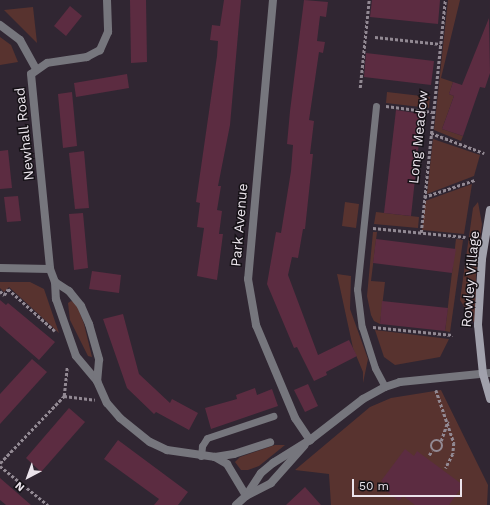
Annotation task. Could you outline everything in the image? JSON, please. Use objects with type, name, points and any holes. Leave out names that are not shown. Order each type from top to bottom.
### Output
[{"type":"main road","name":"Rowley Village","points":[[490,210],[478,297],[478,342],[487,374],[490,400]]},
{"type":"street","name":"Newhall Road","points":[[50,269],[31,74],[46,63],[87,57],[100,50],[108,32],[107,0]]},
{"type":"street","name":"Park Avenue","points":[[273,0],[248,279],[256,325],[295,418],[310,440]]},
{"type":"street","points":[[0,25],[20,40],[36,69]]},
{"type":"street","points":[[0,268],[50,269],[55,282],[56,298],[76,356],[97,381],[107,403],[120,418],[150,442],[167,450],[215,457],[234,454],[270,442]]},
{"type":"street","points":[[55,282],[69,291],[81,306],[89,324],[100,360],[97,381]]},
{"type":"street","points":[[246,496],[261,473],[273,462],[310,440],[363,399],[385,387],[400,382],[487,374]]},
{"type":"street","points":[[236,505],[246,496],[271,483],[310,440]]},
{"type":"street","points":[[215,457],[227,464],[246,496]]},
{"type":"lane","points":[[376,106],[358,289],[359,312],[370,353],[385,387]]},
{"type":"lane","points":[[201,456],[202,446],[207,438],[273,416]]},
{"type":"path","points":[[360,88],[369,0]]},
{"type":"path","name":"Long Meadow","points":[[421,233],[445,0]]},
{"type":"path","points":[[375,37],[440,44]]},
{"type":"path","points":[[386,106],[433,112]]},
{"type":"path","points":[[431,133],[484,153]]},
{"type":"path","points":[[424,198],[475,180]]},
{"type":"path","points":[[364,227],[466,237]]},
{"type":"path","points":[[0,291],[4,295],[8,290],[58,333]]},
{"type":"path","points":[[373,327],[453,336]]},
{"type":"path","points":[[48,505],[0,465],[64,396],[67,367]]},
{"type":"path","points":[[436,390],[448,421],[454,443],[453,454],[446,468]]},
{"type":"path","points":[[64,396],[107,403]]},
{"type":"path","points":[[432,451],[437,453],[442,450],[440,441],[448,421]]},
{"type":"path","points":[[429,456],[432,451],[431,443],[437,440],[440,441]]},
{"type":"shaded area","points":[[448,0],[460,0],[441,78],[453,82],[449,94],[454,96],[442,129],[463,136],[461,141],[434,130]]},
{"type":"shaded area","points":[[33,7],[37,43],[4,10]]},
{"type":"shaded area","points":[[0,37],[11,45],[18,62],[0,65]]},
{"type":"shaded area","points":[[387,92],[430,97],[429,108],[386,103]]},
{"type":"shaded area","points":[[433,139],[480,155],[474,176],[427,194]]},
{"type":"shaded area","points":[[472,184],[464,234],[422,230],[425,201]]},
{"type":"shaded area","points":[[345,202],[359,204],[356,228],[342,226]]},
{"type":"shaded area","points":[[478,202],[482,224],[476,275],[475,324],[460,300],[473,208]]},
{"type":"shaded area","points":[[376,212],[419,217],[418,228],[374,224]]},
{"type":"shaded area","points":[[373,232],[377,232],[371,281],[385,282],[380,324],[374,321],[371,315],[367,296]]},
{"type":"shaded area","points":[[456,239],[463,240],[450,332],[445,331]]},
{"type":"shaded area","points":[[337,274],[351,276],[350,309],[368,359],[363,383],[363,372],[353,348]]},
{"type":"shaded area","points":[[0,282],[30,282],[44,289],[59,333],[9,287],[4,292],[0,288]]},
{"type":"shaded area","points":[[71,301],[76,303],[84,324],[92,357],[88,356],[70,320],[68,303]]},
{"type":"shaded area","points":[[375,330],[449,339],[440,357],[395,365],[384,357]]},
{"type":"shaded area","points":[[441,390],[488,485],[487,505],[331,505],[329,474],[295,470],[370,407],[391,398]]},
{"type":"shaded area","points":[[275,445],[285,445],[259,466],[248,470],[241,470],[235,462],[240,457]]},
{"type":"building","points":[[130,0],[146,0],[147,62],[131,63]]},
{"type":"building","points":[[224,0],[241,0],[230,125],[218,186],[221,186],[217,210],[222,211],[219,234],[223,234],[217,280],[197,276],[204,228],[197,227],[200,203],[196,202],[217,56],[218,41],[210,40],[212,25],[220,26]]},
{"type":"building","points":[[304,0],[328,2],[326,17],[320,16],[317,41],[325,42],[323,53],[319,52],[309,120],[314,121],[310,154],[313,154],[305,229],[303,229],[298,258],[292,257],[288,275],[318,355],[349,340],[357,356],[326,372],[327,375],[314,381],[297,347],[294,348],[267,284],[276,232],[281,233],[291,171],[293,145],[287,144]]},
{"type":"building","points":[[372,0],[440,0],[438,24],[370,17]]},
{"type":"building","points":[[70,6],[82,16],[66,36],[54,26]]},
{"type":"building","points":[[489,18],[490,73],[485,88],[480,87],[463,136],[442,129],[454,96],[449,94],[453,82],[462,85]]},
{"type":"building","points":[[366,53],[434,61],[431,85],[364,77]]},
{"type":"building","points":[[127,74],[129,88],[76,97],[74,83]]},
{"type":"building","points":[[72,92],[77,146],[63,148],[58,94]]},
{"type":"building","points":[[396,110],[422,114],[411,216],[384,213]]},
{"type":"building","points":[[8,150],[12,188],[0,189],[0,151]]},
{"type":"building","points":[[84,151],[89,208],[75,209],[69,153]]},
{"type":"building","points":[[18,196],[21,221],[7,222],[4,197]]},
{"type":"building","points":[[83,213],[88,268],[74,270],[69,214]]},
{"type":"building","points":[[376,239],[456,249],[452,273],[373,263]]},
{"type":"building","points":[[92,271],[121,275],[119,293],[89,289]]},
{"type":"building","points":[[0,300],[6,305],[8,303],[55,342],[39,360],[0,326]]},
{"type":"building","points":[[382,301],[448,308],[445,331],[380,324]]},
{"type":"building","points":[[123,314],[139,374],[170,403],[172,399],[198,413],[189,430],[156,412],[154,414],[127,388],[103,319]]},
{"type":"building","points":[[32,359],[47,372],[0,424],[0,394]]},
{"type":"building","points":[[308,384],[318,406],[305,412],[294,390]]},
{"type":"building","points":[[255,388],[257,395],[272,389],[278,406],[211,429],[205,408],[237,399],[236,395]]},
{"type":"building","points":[[69,408],[85,422],[41,472],[26,458]]},
{"type":"building","points":[[118,440],[188,492],[178,505],[154,505],[159,499],[104,459]]},
{"type":"building","points":[[405,449],[414,456],[417,451],[463,485],[449,505],[415,505],[403,496],[399,501],[386,491],[389,487],[381,481]]},
{"type":"building","points":[[0,478],[31,505],[6,505],[0,500]]},
{"type":"building","points":[[305,487],[321,505],[286,505]]}]
